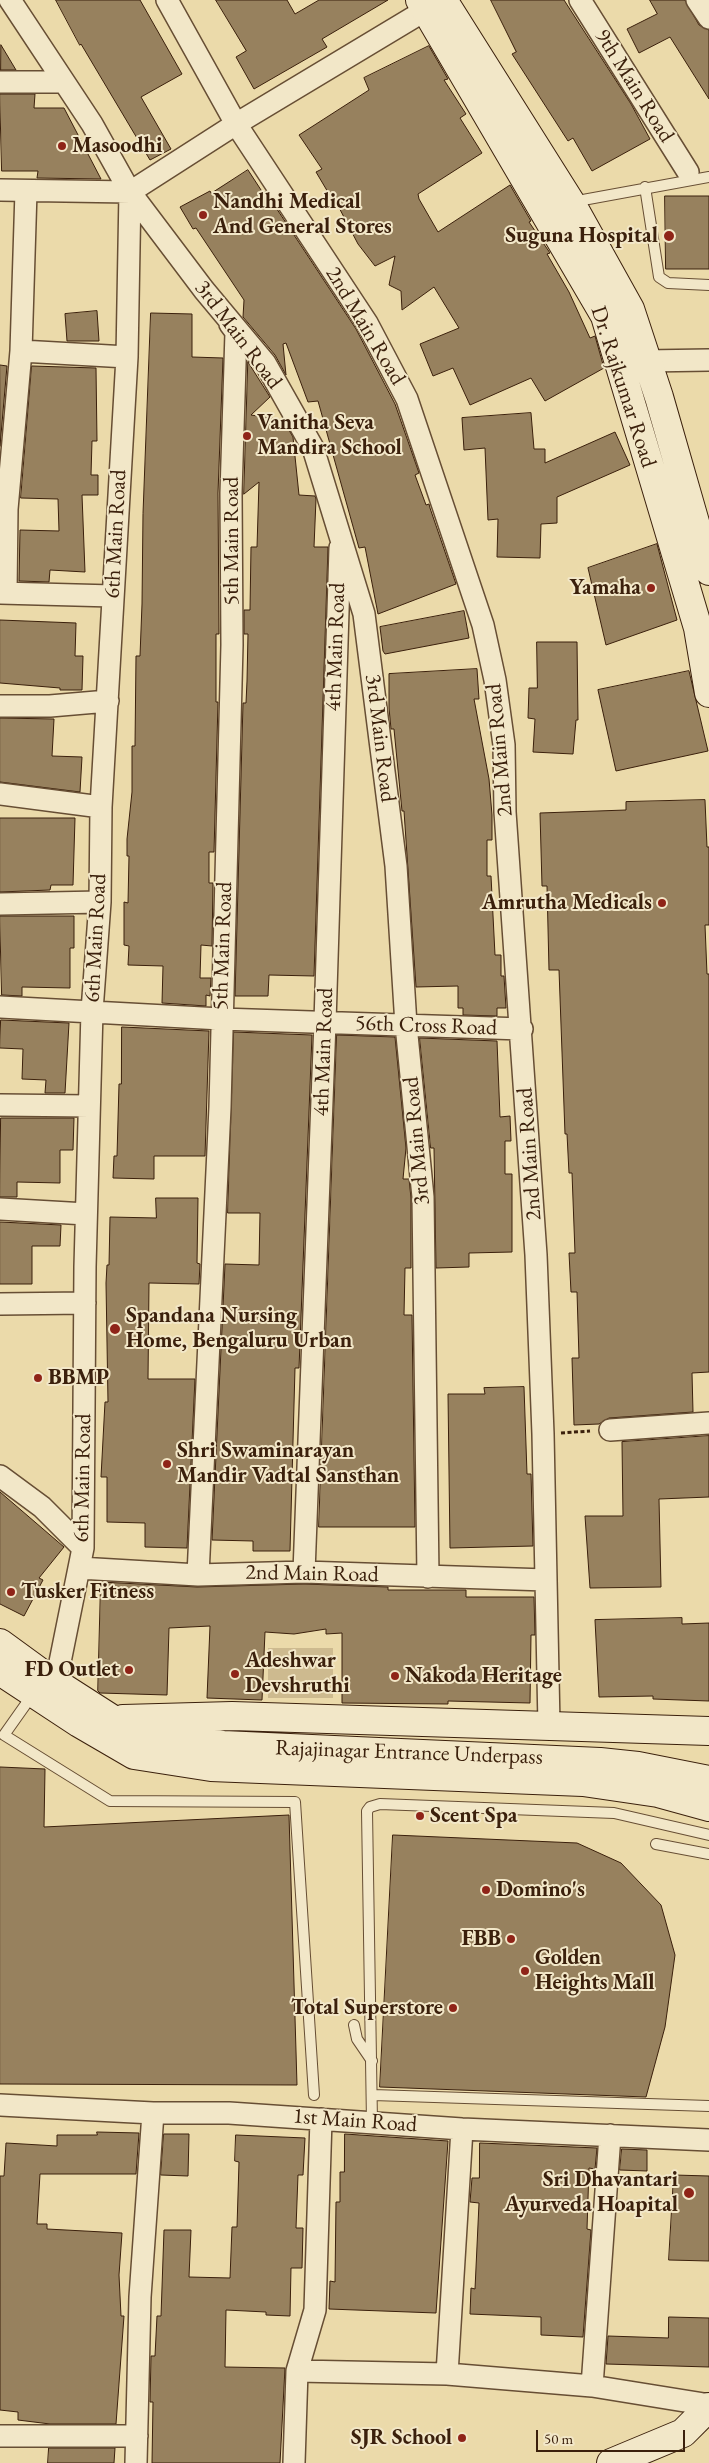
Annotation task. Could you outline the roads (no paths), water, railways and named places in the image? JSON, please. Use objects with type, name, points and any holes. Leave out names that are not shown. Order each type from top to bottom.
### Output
[{"type":"main road","name":"Dr. Rajkumar Road","points":[[429,3],[571,202],[630,308],[645,361],[659,397],[709,572]]},
{"type":"main road","name":"Dr. Rajkumar Road","points":[[429,3],[605,316],[698,628],[709,693]]},
{"type":"main road","points":[[0,1643],[41,1686]]},
{"type":"main road","points":[[0,1671],[41,1686]]},
{"type":"main road","name":"Rajajinagar Entrance Underpass","points":[[41,1686],[155,1737],[223,1745],[600,1762],[638,1766],[709,1780]]},
{"type":"main road","name":"Rajajinagar Entrance Underpass","points":[[41,1686],[134,1755],[211,1767],[583,1782],[658,1793],[709,1807]]},
{"type":"main road","points":[[112,1719],[232,1716],[709,1731]]},
{"type":"main road","points":[[611,2463],[683,2433],[709,2406]]},
{"type":"street","name":"3rd Main Road","points":[[10,0],[92,124],[130,192],[228,319],[265,363],[314,448],[364,614],[396,866],[406,1025],[423,1196],[428,1577]]},
{"type":"street","name":"2nd Main Road","points":[[166,0],[236,124],[367,323],[388,359],[407,399],[426,450],[483,625],[495,680],[504,745],[505,812],[522,1029],[536,1255],[543,1434],[549,1725]]},
{"type":"street","name":"9th Main Road","points":[[580,0],[688,172]]},
{"type":"street","points":[[697,0],[709,18]]},
{"type":"street","points":[[0,190],[130,192],[429,3]]},
{"type":"street","points":[[0,82],[63,82]]},
{"type":"street","points":[[26,191],[21,350],[7,418],[3,593],[113,596]]},
{"type":"street","name":"6th Main Road","points":[[41,1686],[59,1667],[81,1558],[88,1106],[92,1012],[100,902],[101,807],[127,357],[130,192]]},
{"type":"street","name":"5th Main Road","points":[[198,1575],[220,1107],[232,645],[231,493],[236,332],[228,319]]},
{"type":"street","points":[[21,350],[127,357]]},
{"type":"street","points":[[645,361],[709,360]]},
{"type":"street","name":"4th Main Road","points":[[304,1572],[325,1022],[340,532]]},
{"type":"street","points":[[0,706],[50,706],[108,701]]},
{"type":"street","points":[[0,794],[101,807]]},
{"type":"street","points":[[0,904],[100,902]]},
{"type":"street","name":"56th Cross Road","points":[[0,1007],[221,1019],[522,1029]]},
{"type":"street","points":[[0,1105],[88,1106]]},
{"type":"street","points":[[0,1209],[86,1214]]},
{"type":"street","points":[[0,1304],[85,1303]]},
{"type":"street","points":[[610,1430],[709,1423]]},
{"type":"street","points":[[0,1476],[42,1507],[81,1558]]},
{"type":"street","name":"2nd Main Road","points":[[81,1558],[198,1575],[304,1572],[546,1580]]},
{"type":"street","name":"1st Main Road","points":[[0,2105],[152,2113],[230,2113],[462,2129],[709,2140]]},
{"type":"street","points":[[136,2463],[140,2297],[152,2113]]},
{"type":"street","points":[[294,2463],[297,2371],[315,2310],[320,2119]]},
{"type":"street","points":[[447,2374],[462,2129]]},
{"type":"street","points":[[592,2386],[610,2135]]},
{"type":"street","points":[[297,2371],[447,2374],[592,2386],[709,2406]]},
{"type":"street","points":[[0,2436],[137,2436]]},
{"type":"lane","points":[[571,202],[645,187],[709,177]]},
{"type":"lane","points":[[645,187],[659,277],[662,281],[674,284],[709,285]]},
{"type":"lane","points":[[41,1686],[4,1735],[110,1801],[296,1802],[314,2095]]},
{"type":"lane","points":[[372,2122],[367,1811],[370,1807],[374,1804],[614,1813],[709,1835]]},
{"type":"lane","points":[[656,1844],[709,1854]]},
{"type":"lane","points":[[354,2025],[357,2039],[372,2061]]},
{"type":"lane","points":[[373,2095],[709,2106]]},
{"type":"place","name":"Masoodhi","points":[[62,146]]},
{"type":"place","name":"Nandhi Medical And General Stores","points":[[203,215]]},
{"type":"place","name":"Suguna Hospital","points":[[669,236]]},
{"type":"place","name":"Vanitha Seva Mandira School","points":[[247,436]]},
{"type":"place","name":"Yamaha","points":[[651,588]]},
{"type":"place","name":"Amrutha Medicals","points":[[662,903]]},
{"type":"place","name":"Spandana Nursing Home, Bengaluru Urban","points":[[115,1329]]},
{"type":"place","name":"BBMP","points":[[38,1378]]},
{"type":"place","name":"Shri Swaminarayan Mandir Vadtal Sansthan","points":[[167,1464]]},
{"type":"place","name":"Tusker Fitness","points":[[11,1592]]},
{"type":"place","name":"FD Outlet","points":[[129,1670]]},
{"type":"place","name":"Adeshwar Devshruthi","points":[[235,1674]]},
{"type":"place","name":"Nakoda Heritage","points":[[395,1676]]},
{"type":"place","name":"Scent Spa","points":[[420,1816]]},
{"type":"place","name":"Domino's","points":[[486,1890]]},
{"type":"place","name":"FBB","points":[[511,1939]]},
{"type":"place","name":"Golden Heights Mall","points":[[525,1971]]},
{"type":"place","name":"Total Superstore","points":[[453,2008]]},
{"type":"place","name":"Sri Dhavantari Ayurveda Hoapital","points":[[689,2193]]},
{"type":"place","name":"SJR School","points":[[462,2438]]}]
